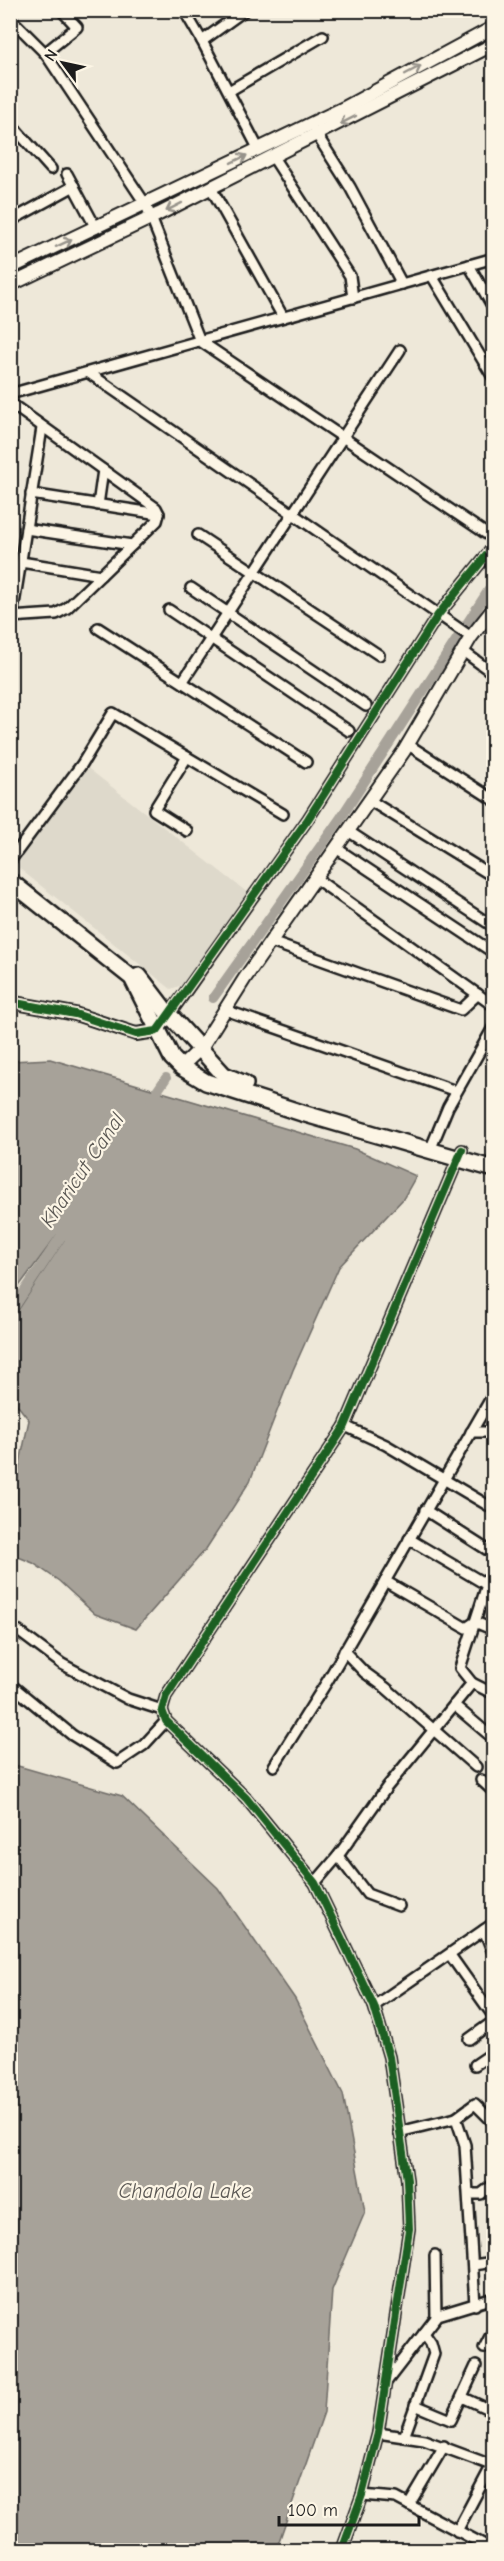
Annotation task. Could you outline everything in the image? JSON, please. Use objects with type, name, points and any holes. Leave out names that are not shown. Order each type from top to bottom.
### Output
[{"type":"main road","points":[[10,873],[136,973],[169,1015],[224,1075],[256,1088],[433,1143],[494,1169]]},
{"type":"main road","points":[[10,881],[132,978],[172,1058],[181,1067],[206,1082],[460,1154],[494,1158]]},
{"type":"street","points":[[45,53],[77,27],[61,10]]},
{"type":"street","points":[[184,10],[259,150]]},
{"type":"street","points":[[202,41],[244,10]]},
{"type":"street","points":[[10,18],[45,53],[146,205],[200,341],[494,539]]},
{"type":"street","points":[[10,268],[146,205],[344,108],[494,27]]},
{"type":"street","points":[[228,91],[323,36]]},
{"type":"street","points":[[10,285],[151,218],[494,44]]},
{"type":"street","points":[[10,123],[51,169]]},
{"type":"street","points":[[317,135],[350,187],[402,284]]},
{"type":"street","points":[[273,157],[350,276],[353,298]]},
{"type":"street","points":[[67,174],[96,228]]},
{"type":"street","points":[[10,221],[74,186]]},
{"type":"street","points":[[211,188],[283,317]]},
{"type":"street","points":[[10,394],[494,258]]},
{"type":"street","points":[[469,265],[494,309]]},
{"type":"street","points":[[432,276],[494,379]]},
{"type":"street","points":[[183,681],[400,350]]},
{"type":"street","points":[[89,373],[471,637]]},
{"type":"street","points":[[13,408],[103,470],[156,508],[159,514],[157,521],[67,608],[56,614],[11,617],[42,428]]},
{"type":"street","points":[[98,505],[103,470]]},
{"type":"street","points":[[31,494],[159,514]]},
{"type":"street","points":[[26,530],[132,545]]},
{"type":"street","points":[[198,535],[379,655]]},
{"type":"street","points":[[10,1002],[75,1014],[136,1034],[157,1031],[309,819],[438,615],[494,546]]},
{"type":"street","points":[[21,562],[101,575]]},
{"type":"street","points":[[191,588],[366,706]]},
{"type":"street","points":[[181,1067],[201,1048],[408,744],[471,637],[494,608]]},
{"type":"street","points":[[169,610],[349,731]]},
{"type":"street","points":[[98,628],[306,762]]},
{"type":"street","points":[[463,651],[494,674]]},
{"type":"street","points":[[10,861],[82,764],[113,713],[283,814]]},
{"type":"street","points":[[408,744],[492,797]]},
{"type":"street","points":[[187,757],[154,810],[187,831]]},
{"type":"street","points":[[369,800],[494,877]]},
{"type":"street","points":[[348,831],[494,927]]},
{"type":"street","points":[[336,848],[494,953]]},
{"type":"street","points":[[315,878],[494,1006]]},
{"type":"street","points":[[271,942],[461,1010],[478,994]]},
{"type":"street","points":[[225,1010],[456,1091]]},
{"type":"street","points":[[433,1143],[456,1091],[494,1026]]},
{"type":"street","points":[[342,2550],[362,2495],[378,2433],[409,2229],[407,2180],[390,2057],[374,2006],[315,1883],[246,1798],[166,1721],[162,1710],[166,1696],[345,1426],[460,1154]]},
{"type":"street","points":[[274,1766],[344,1651],[494,1393]]},
{"type":"street","points":[[345,1426],[386,1445],[494,1509]]},
{"type":"street","points":[[471,1432],[494,1432]]},
{"type":"street","points":[[425,1510],[494,1554]]},
{"type":"street","points":[[409,1539],[487,1585],[460,1668],[472,1683],[494,1694]]},
{"type":"street","points":[[385,1581],[466,1628],[475,1622]]},
{"type":"street","points":[[475,1622],[494,1629]]},
{"type":"street","points":[[10,1625],[62,1664],[128,1699],[162,1710]]},
{"type":"street","points":[[344,1651],[364,1672],[386,1688],[476,1767]]},
{"type":"street","points":[[315,1883],[338,1856],[387,1787],[472,1683]]},
{"type":"street","points":[[10,1684],[72,1735],[117,1763],[144,1745],[166,1721]]},
{"type":"street","points":[[454,1705],[494,1739]]},
{"type":"street","points":[[481,1780],[494,1792]]},
{"type":"street","points":[[338,1856],[368,1894],[399,1906]]},
{"type":"street","points":[[374,2006],[494,1923]]},
{"type":"street","points":[[484,1930],[494,1955]]},
{"type":"street","points":[[450,1955],[494,2019],[469,2039]]},
{"type":"street","points":[[475,2065],[494,2052]]},
{"type":"street","points":[[399,2132],[456,2118],[475,2104],[494,2123]]},
{"type":"street","points":[[456,2118],[465,2145],[470,2194],[475,2304]]},
{"type":"street","points":[[470,2194],[483,2193],[494,2184]]},
{"type":"street","points":[[435,2255],[436,2317]]},
{"type":"street","points":[[473,2265],[494,2262]]},
{"type":"street","points":[[386,2383],[436,2317],[494,2298]]},
{"type":"street","points":[[484,2348],[494,2329]]},
{"type":"street","points":[[404,2437],[434,2354],[433,2347],[424,2333]]},
{"type":"street","points":[[416,2405],[450,2421],[476,2366]]},
{"type":"street","points":[[462,2397],[488,2409]]},
{"type":"street","points":[[378,2433],[444,2446],[493,2466],[457,2531]]},
{"type":"street","points":[[409,2505],[444,2446]]},
{"type":"street","points":[[362,2495],[396,2498],[494,2550]]},
{"type":"shaded area","points":[[85,766],[248,893],[182,985],[171,989],[11,862]]},
{"type":"water","points":[[50,1059],[355,1149],[416,1176],[403,1199],[339,1267],[293,1370],[250,1481],[206,1549],[136,1629],[95,1614],[59,1581],[33,1563],[11,1554],[11,1505],[29,1420],[11,1397],[11,1321],[64,1240],[57,1235],[11,1297],[11,1061]]},
{"type":"water","name":"Chandola Lake","points":[[11,1764],[122,1796],[218,1888],[295,1999],[343,2094],[365,2212],[332,2290],[324,2412],[276,2550],[11,2550]]},
{"type":"waterway","name":"Kharicut Canal","points":[[213,998],[340,819],[494,582]]},
{"type":"waterway","name":"Kharicut Canal","points":[[151,1100],[166,1078]]},
{"type":"waterway","name":"Kharicut Canal","points":[[10,1313],[68,1226]]},
{"type":"cycle path","points":[[10,1002],[75,1014],[136,1034],[157,1031],[308,819],[438,615],[494,546]]},
{"type":"cycle path","points":[[342,2550],[362,2495],[378,2433],[409,2229],[407,2180],[389,2057],[374,2006],[315,1883],[246,1798],[166,1721],[162,1710],[166,1696],[345,1426],[462,1150]]}]
